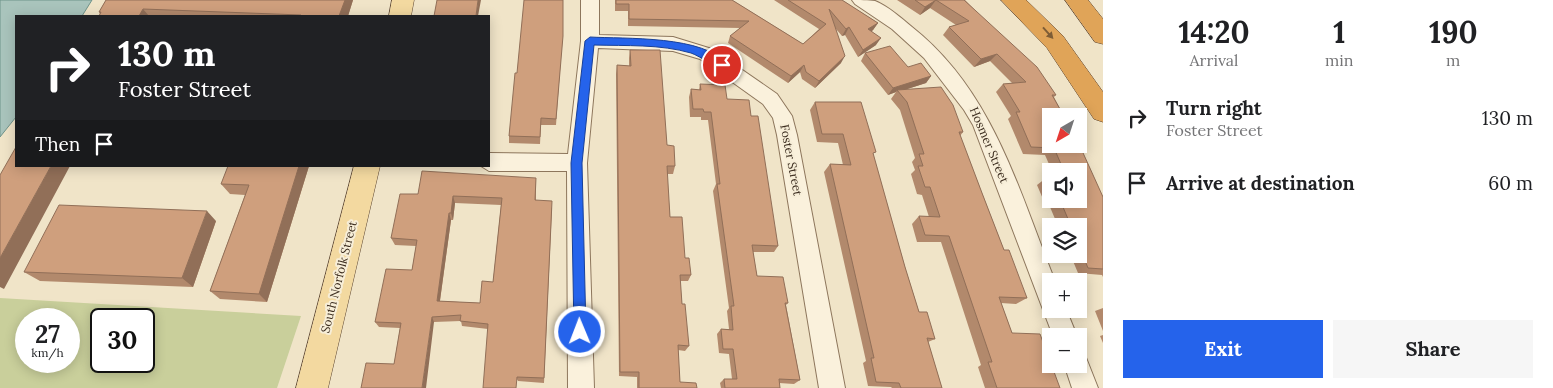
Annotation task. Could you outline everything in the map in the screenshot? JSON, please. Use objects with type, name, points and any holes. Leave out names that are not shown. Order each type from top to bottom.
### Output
[{"type":"highway","points":[[1012,0],[1055,42],[1103,112]]},
{"type":"highway","points":[[1076,0],[1103,36]]},
{"type":"highway","points":[[1086,0],[1103,29]]},
{"type":"main road","points":[[400,15],[403,0]]},
{"type":"main road","name":"South Norfolk Street","points":[[312,388],[367,167]]},
{"type":"street","points":[[581,388],[577,163],[590,41],[590,0]]},
{"type":"street","name":"Hosmer Street","points":[[861,0],[889,16],[922,43],[944,65],[970,101],[982,124],[1042,278]]},
{"type":"street","name":"Foster Street","points":[[590,41],[673,44],[706,54],[770,99],[782,116],[832,388]]},
{"type":"street","points":[[490,162],[577,163]]},
{"type":"street","points":[[1079,373],[1085,388]]},
{"type":"green space","points":[[0,298],[301,316],[277,388],[0,388]]},
{"type":"water","points":[[0,0],[92,0],[83,15],[15,15],[15,118],[0,137]]},
{"type":"building","points":[[106,0],[345,0],[339,15],[143,9],[140,15],[100,15],[101,12],[99,12]]},
{"type":"building","points":[[437,0],[478,0],[476,15],[434,15]]},
{"type":"building","points":[[524,0],[563,0],[563,36],[556,119],[541,118],[540,137],[509,136]]},
{"type":"building","points":[[616,0],[732,0],[803,44],[826,24],[788,0],[842,0],[878,23],[868,29],[881,38],[863,50],[849,27],[846,29],[829,9],[845,56],[819,81],[806,72],[804,65],[791,76],[730,36],[749,21],[629,19],[629,4],[616,4]]},
{"type":"building","points":[[915,0],[936,0],[925,7]]},
{"type":"building","points":[[936,0],[964,0],[1037,67],[1056,95],[1052,95],[1059,108],[1042,108],[1042,147],[1031,147],[1016,112],[1020,112],[1003,84],[1026,82],[997,54],[981,59],[949,27],[969,21]]},
{"type":"building","points":[[890,46],[908,67],[921,63],[931,76],[893,88],[865,53]]},
{"type":"building","points":[[630,50],[660,50],[667,145],[674,146],[675,166],[667,166],[670,217],[682,217],[685,258],[689,258],[691,275],[680,275],[682,304],[685,304],[689,346],[678,345],[680,382],[696,383],[697,388],[639,388],[639,372],[620,372],[617,65],[631,66]]},
{"type":"building","points":[[700,84],[725,85],[727,99],[749,100],[751,116],[758,116],[778,246],[752,245],[757,276],[783,277],[788,303],[785,303],[800,380],[779,379],[780,388],[725,388],[724,379],[737,379],[733,349],[723,349],[721,329],[733,330],[731,306],[734,306],[717,184],[720,184],[711,112],[704,112],[703,109],[693,109],[691,89],[701,90]]},
{"type":"building","points":[[941,87],[953,105],[963,132],[959,132],[982,193],[1004,250],[1009,250],[1027,298],[999,297],[1012,333],[1040,334],[1042,339],[1042,373],[1054,373],[1060,388],[997,388],[988,362],[992,362],[949,236],[925,235],[919,216],[940,217],[930,187],[925,187],[918,166],[923,166],[919,154],[924,154],[907,102],[897,90]]},
{"type":"building","points":[[815,102],[861,102],[876,152],[873,153],[919,312],[927,312],[935,339],[927,338],[942,388],[901,388],[899,383],[876,382],[871,358],[874,358],[830,164],[851,165],[843,134],[822,134]]},
{"type":"building","points":[[15,149],[15,167],[50,167],[0,258],[0,175]]},
{"type":"building","points":[[1056,153],[1083,153],[1103,197],[1103,269],[1088,268],[1086,263],[1087,218],[1068,218],[1063,208],[1087,208],[1087,163],[1061,163]]},
{"type":"building","points":[[228,167],[299,167],[259,294],[210,291],[249,185],[221,184]]},
{"type":"building","points":[[422,171],[536,178],[535,200],[552,201],[544,378],[517,377],[516,388],[483,388],[488,324],[460,321],[461,315],[432,317],[422,388],[361,388],[366,363],[394,364],[401,323],[375,322],[386,269],[412,270],[417,240],[391,238],[400,194],[418,194]],"holes":[[[453,196],[502,198],[493,282],[482,281],[480,303],[437,301]]]},
{"type":"building","points":[[59,205],[207,211],[182,278],[24,272]]},
{"type":"route","points":[[580,332],[577,163],[590,41],[673,44],[706,54],[722,65]]}]
